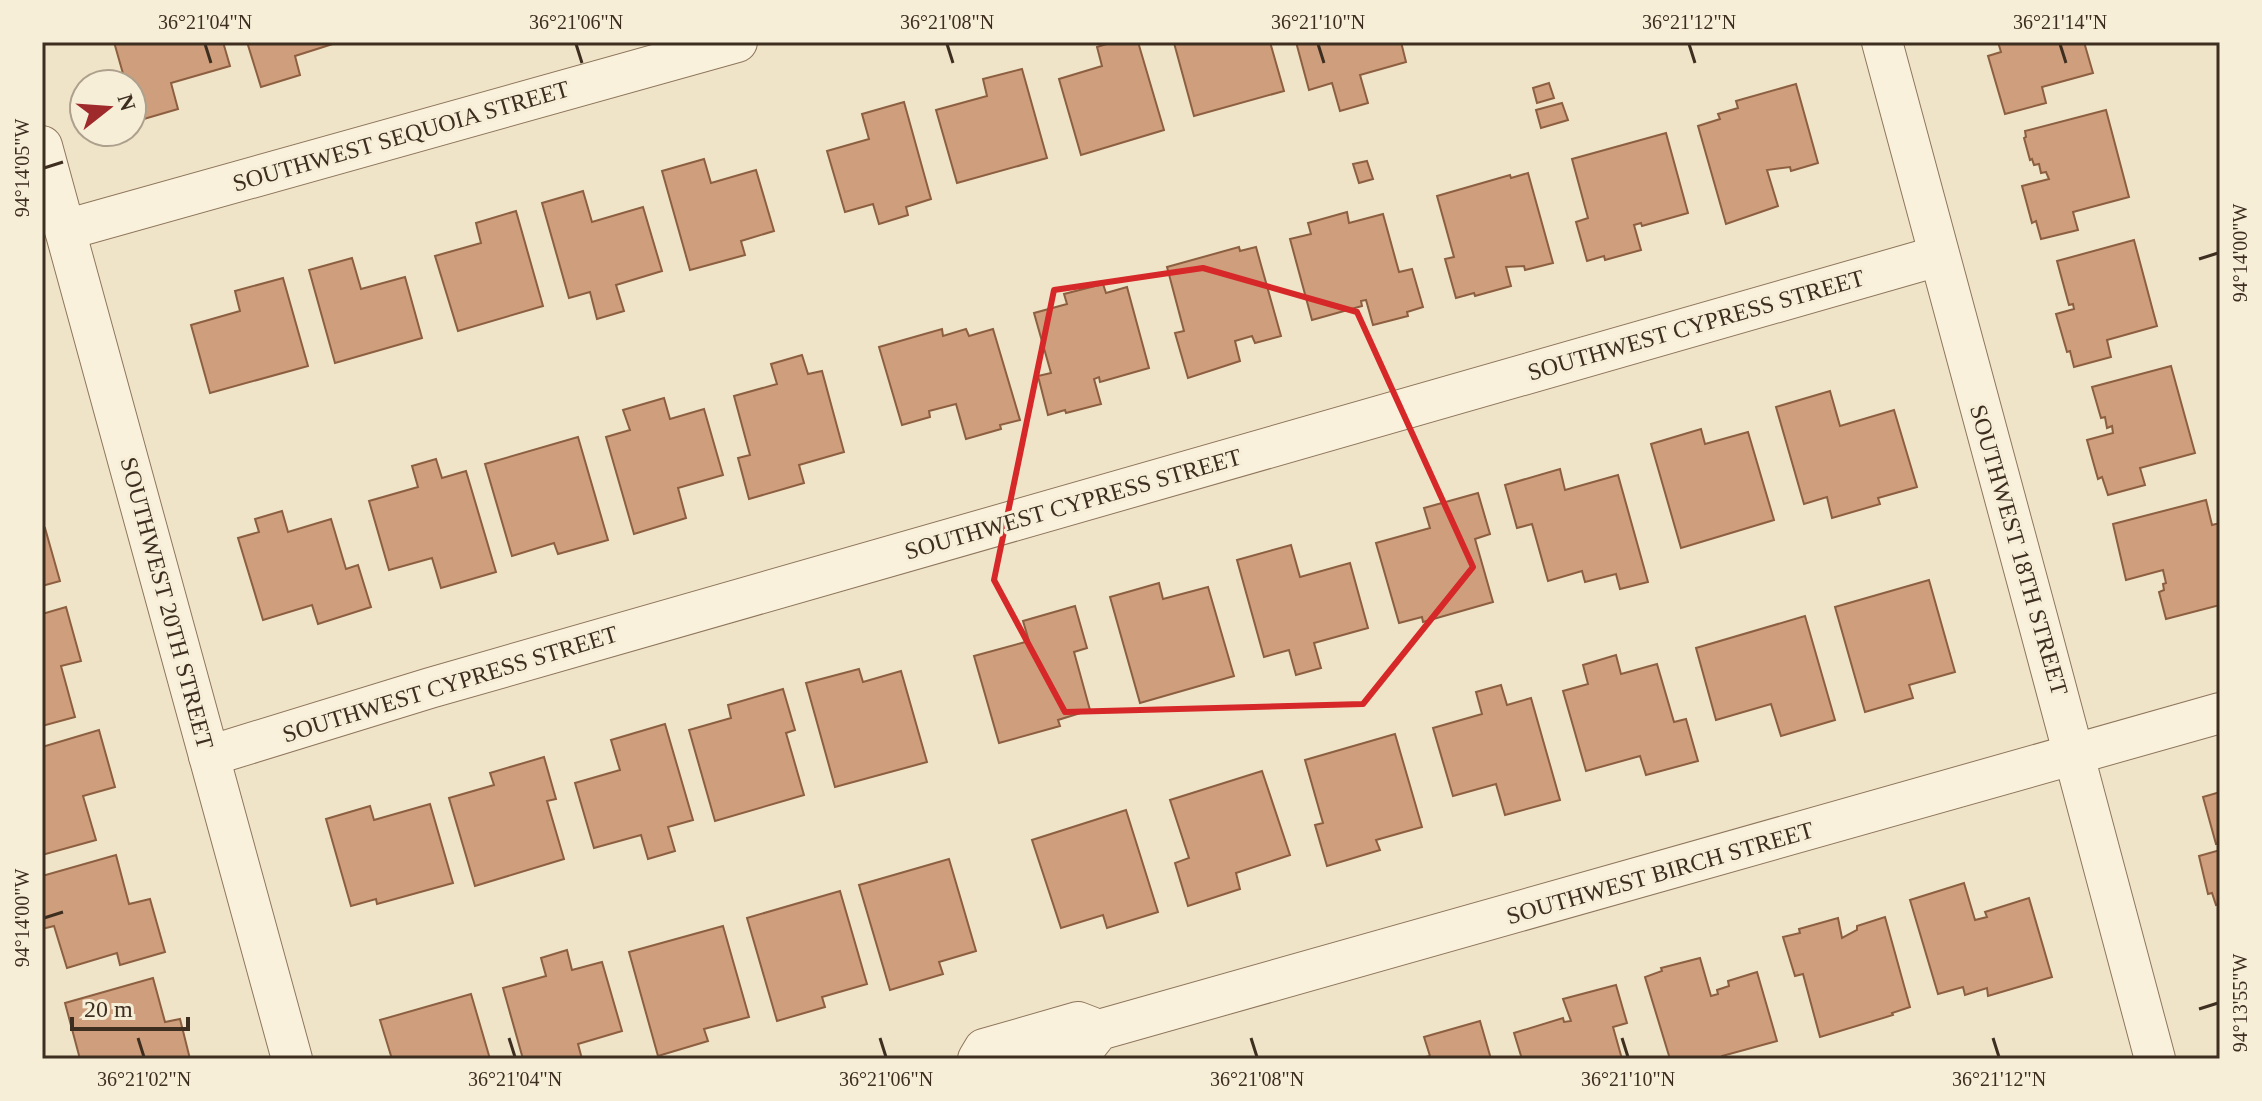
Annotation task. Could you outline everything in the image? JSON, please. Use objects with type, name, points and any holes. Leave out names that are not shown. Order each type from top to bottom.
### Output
[{"type":"street","name":"SOUTHWEST SEQUOIA STREET","points":[[65,230],[737,42]]},
{"type":"street","name":"SOUTHWEST 18TH STREET","points":[[1882,42],[2077,756],[2155,1059]]},
{"type":"street","name":"SOUTHWEST 20TH STREET","points":[[42,146],[292,1059]]},
{"type":"street","name":"SOUTHWEST CYPRESS STREET","points":[[209,756],[461,679],[1938,256]]},
{"type":"street","name":"SOUTHWEST BIRCH STREET","points":[[1051,1059],[1084,1049],[1099,1030],[2077,756],[2220,713]]},
{"type":"street","name":"SOUTHWEST BIRCH STREET","points":[[978,1059],[984,1049],[1078,1022],[1099,1030]]},
{"type":"highlighted area","points":[[1203,268],[1357,312],[1473,567],[1363,704],[1065,712],[994,580],[1054,290]]},
{"type":"building","points":[[114,42],[223,42],[230,66],[171,83],[178,109],[148,118],[148,68],[121,68]]},
{"type":"building","points":[[247,42],[339,42],[295,56],[300,75],[261,87]]},
{"type":"building","points":[[1113,42],[1138,42],[1164,130],[1081,155],[1059,79],[1102,66],[1097,47]]},
{"type":"building","points":[[1270,42],[1284,91],[1194,116],[1174,43]]},
{"type":"building","points":[[1296,42],[1401,42],[1406,62],[1360,75],[1368,103],[1340,111],[1332,83],[1309,90]]},
{"type":"building","points":[[1998,42],[2084,42],[2093,73],[2042,87],[2046,103],[2005,114],[1988,56],[2001,52]]},
{"type":"building","points":[[1022,69],[1047,158],[957,183],[936,110],[987,96],[983,79]]},
{"type":"building","points":[[1549,83],[1554,98],[1537,103],[1533,88]]},
{"type":"building","points":[[1796,84],[1818,163],[1791,171],[1790,167],[1767,170],[1778,206],[1726,224],[1698,126],[1720,119],[1718,114],[1738,108],[1736,101]]},
{"type":"building","points":[[904,102],[931,199],[906,207],[908,215],[879,224],[873,204],[845,212],[827,151],[869,139],[862,114]]},
{"type":"building","points":[[1562,103],[1568,120],[1541,128],[1536,110]]},
{"type":"building","points":[[2106,110],[2129,197],[2073,212],[2078,230],[2041,239],[2036,221],[2032,223],[2022,186],[2049,179],[2046,172],[2041,173],[2039,164],[2034,165],[2030,160],[2025,131]]},
{"type":"building","points":[[1666,133],[1688,213],[1642,226],[1641,223],[1634,225],[1641,250],[1605,260],[1604,256],[1587,261],[1576,222],[1588,218],[1572,159]]},
{"type":"building","points":[[704,159],[711,183],[756,170],[774,231],[741,241],[745,255],[690,270],[662,171]]},
{"type":"building","points":[[1367,161],[1373,179],[1359,183],[1353,164]]},
{"type":"building","points":[[1528,173],[1553,263],[1525,270],[1524,266],[1506,267],[1511,286],[1456,298],[1445,259],[1454,257],[1437,196],[1510,175],[1511,178]]},
{"type":"building","points":[[583,191],[592,222],[643,207],[662,271],[616,285],[624,311],[597,319],[590,292],[569,298],[542,203]]},
{"type":"building","points":[[516,211],[543,306],[458,331],[435,256],[481,243],[476,223]]},
{"type":"building","points":[[1347,212],[1349,223],[1383,214],[1399,272],[1412,269],[1423,307],[1407,312],[1408,316],[1373,325],[1366,300],[1361,301],[1362,306],[1312,320],[1290,239],[1311,234],[1308,223]]},
{"type":"building","points":[[2134,240],[2157,326],[2107,340],[2111,357],[2074,367],[2056,314],[2074,309],[2073,304],[2069,305],[2057,261]]},
{"type":"building","points":[[1239,247],[1240,251],[1256,247],[1281,336],[1255,343],[1252,336],[1235,341],[1240,361],[1188,378],[1175,333],[1184,331],[1167,267]]},
{"type":"building","points":[[352,258],[361,289],[405,277],[422,338],[335,363],[309,270]]},
{"type":"building","points":[[283,278],[308,366],[210,393],[191,325],[240,311],[235,291]]},
{"type":"building","points":[[1103,284],[1106,293],[1127,287],[1149,368],[1100,382],[1099,377],[1094,379],[1101,404],[1048,415],[1038,376],[1051,373],[1034,313],[1067,304],[1064,294]]},
{"type":"building","points":[[942,329],[943,336],[966,329],[969,336],[993,329],[1020,420],[966,439],[956,404],[929,411],[930,417],[902,425],[879,347]]},
{"type":"building","points":[[802,355],[808,374],[822,371],[844,452],[799,465],[804,483],[749,499],[738,458],[750,455],[734,396],[777,384],[771,364]]},
{"type":"building","points":[[2171,366],[2195,453],[2140,468],[2145,485],[2108,495],[2102,477],[2098,479],[2087,440],[2113,433],[2112,426],[2107,428],[2105,417],[2101,418],[2092,387]]},
{"type":"building","points":[[1830,391],[1840,426],[1894,410],[1917,487],[1878,498],[1880,504],[1832,518],[1827,497],[1804,504],[1776,407]]},
{"type":"building","points":[[664,398],[670,419],[704,409],[723,475],[678,488],[686,518],[634,534],[606,437],[630,430],[623,410]]},
{"type":"building","points":[[1701,429],[1705,444],[1748,432],[1774,520],[1681,548],[1651,444]]},
{"type":"building","points":[[578,437],[608,540],[558,554],[554,543],[512,556],[485,464]]},
{"type":"building","points":[[436,459],[442,478],[466,471],[496,572],[441,588],[432,558],[389,570],[369,501],[418,487],[412,466]]},
{"type":"building","points":[[1560,469],[1565,490],[1618,475],[1648,582],[1620,589],[1616,574],[1585,582],[1582,571],[1548,581],[1532,524],[1517,528],[1505,485]]},
{"type":"building","points":[[1478,493],[1490,534],[1475,539],[1493,602],[1423,622],[1422,617],[1399,623],[1376,543],[1430,528],[1424,508]]},
{"type":"building","points":[[2206,500],[2212,525],[2220,523],[2220,605],[2166,619],[2159,592],[2164,590],[2163,584],[2166,583],[2163,570],[2126,580],[2113,524]]},
{"type":"building","points":[[282,511],[288,532],[331,519],[346,569],[358,565],[371,607],[318,624],[312,605],[263,620],[238,538],[259,532],[255,519]]},
{"type":"building","points":[[45,528],[60,581],[42,586],[42,529]]},
{"type":"building","points":[[1291,545],[1300,577],[1350,563],[1368,628],[1314,643],[1321,668],[1296,675],[1289,650],[1264,657],[1237,560]]},
{"type":"building","points":[[1929,580],[1955,672],[1909,685],[1913,698],[1865,712],[1835,607]]},
{"type":"building","points":[[1159,583],[1163,599],[1208,587],[1234,676],[1140,703],[1110,597]]},
{"type":"building","points":[[1075,606],[1087,648],[1074,652],[1090,710],[1058,720],[1060,726],[999,743],[974,656],[1029,641],[1023,621]]},
{"type":"building","points":[[66,607],[81,661],[61,666],[75,717],[42,726],[42,614]]},
{"type":"building","points":[[1805,616],[1835,720],[1781,736],[1771,704],[1716,720],[1696,648]]},
{"type":"building","points":[[1616,655],[1621,674],[1657,664],[1674,722],[1686,719],[1698,761],[1646,775],[1640,756],[1586,771],[1563,691],[1588,684],[1583,665]]},
{"type":"building","points":[[859,669],[863,682],[901,671],[927,762],[835,787],[806,683]]},
{"type":"building","points":[[1501,685],[1507,705],[1531,698],[1560,800],[1505,815],[1496,784],[1453,796],[1433,728],[1482,714],[1476,692]]},
{"type":"building","points":[[783,689],[795,730],[786,733],[804,795],[715,821],[689,730],[731,718],[728,705]]},
{"type":"building","points":[[665,724],[693,820],[668,827],[675,851],[648,859],[641,835],[594,848],[575,783],[620,770],[611,740]]},
{"type":"building","points":[[99,730],[115,787],[83,796],[96,840],[42,855],[42,747]]},
{"type":"building","points":[[1395,734],[1422,827],[1376,840],[1380,850],[1327,866],[1315,825],[1323,823],[1305,760]]},
{"type":"building","points":[[544,757],[556,799],[547,801],[564,859],[475,886],[449,798],[494,785],[490,773]]},
{"type":"building","points":[[1262,771],[1290,855],[1236,873],[1240,889],[1188,906],[1175,863],[1189,858],[1170,800]]},
{"type":"building","points":[[2220,792],[2220,843],[2216,844],[2203,797]]},
{"type":"building","points":[[430,804],[453,883],[377,904],[376,899],[351,906],[326,819],[370,806],[374,820]]},
{"type":"building","points":[[1126,810],[1158,912],[1107,928],[1103,915],[1061,928],[1032,840]]},
{"type":"building","points":[[2220,850],[2220,904],[2216,905],[2212,893],[2208,894],[2199,856]]},
{"type":"building","points":[[116,855],[129,904],[150,899],[165,952],[120,965],[117,953],[67,968],[54,926],[42,929],[42,876]]},
{"type":"building","points":[[949,859],[976,951],[939,962],[943,974],[890,990],[859,885]]},
{"type":"building","points":[[1964,883],[1975,920],[1987,917],[1985,912],[2029,898],[2052,977],[1988,996],[1987,988],[1965,995],[1963,987],[1938,994],[1910,900]]},
{"type":"building","points":[[840,891],[867,984],[822,997],[825,1007],[777,1021],[747,918]]},
{"type":"building","points":[[1885,917],[1910,1007],[1820,1037],[1803,974],[1795,976],[1783,937],[1838,918],[1842,938],[1857,930],[1857,926]]},
{"type":"building","points":[[723,926],[749,1017],[704,1029],[708,1041],[658,1056],[629,952]]},
{"type":"building","points":[[567,950],[572,970],[602,962],[622,1031],[578,1044],[582,1059],[523,1059],[503,988],[546,976],[541,958]]},
{"type":"building","points":[[1700,958],[1711,996],[1729,986],[1728,981],[1757,972],[1777,1041],[1722,1056],[1722,1059],[1670,1059],[1645,977],[1662,971],[1661,968]]},
{"type":"building","points":[[153,978],[165,1022],[180,1019],[190,1059],[80,1059],[65,1003]]},
{"type":"building","points":[[1616,985],[1627,1023],[1613,1027],[1622,1059],[1522,1059],[1514,1033],[1563,1018],[1564,1022],[1571,1021],[1563,999]]},
{"type":"building","points":[[471,994],[490,1059],[392,1059],[380,1020]]},
{"type":"building","points":[[1480,1021],[1491,1059],[1417,1059],[1430,1056],[1424,1037]]}]
